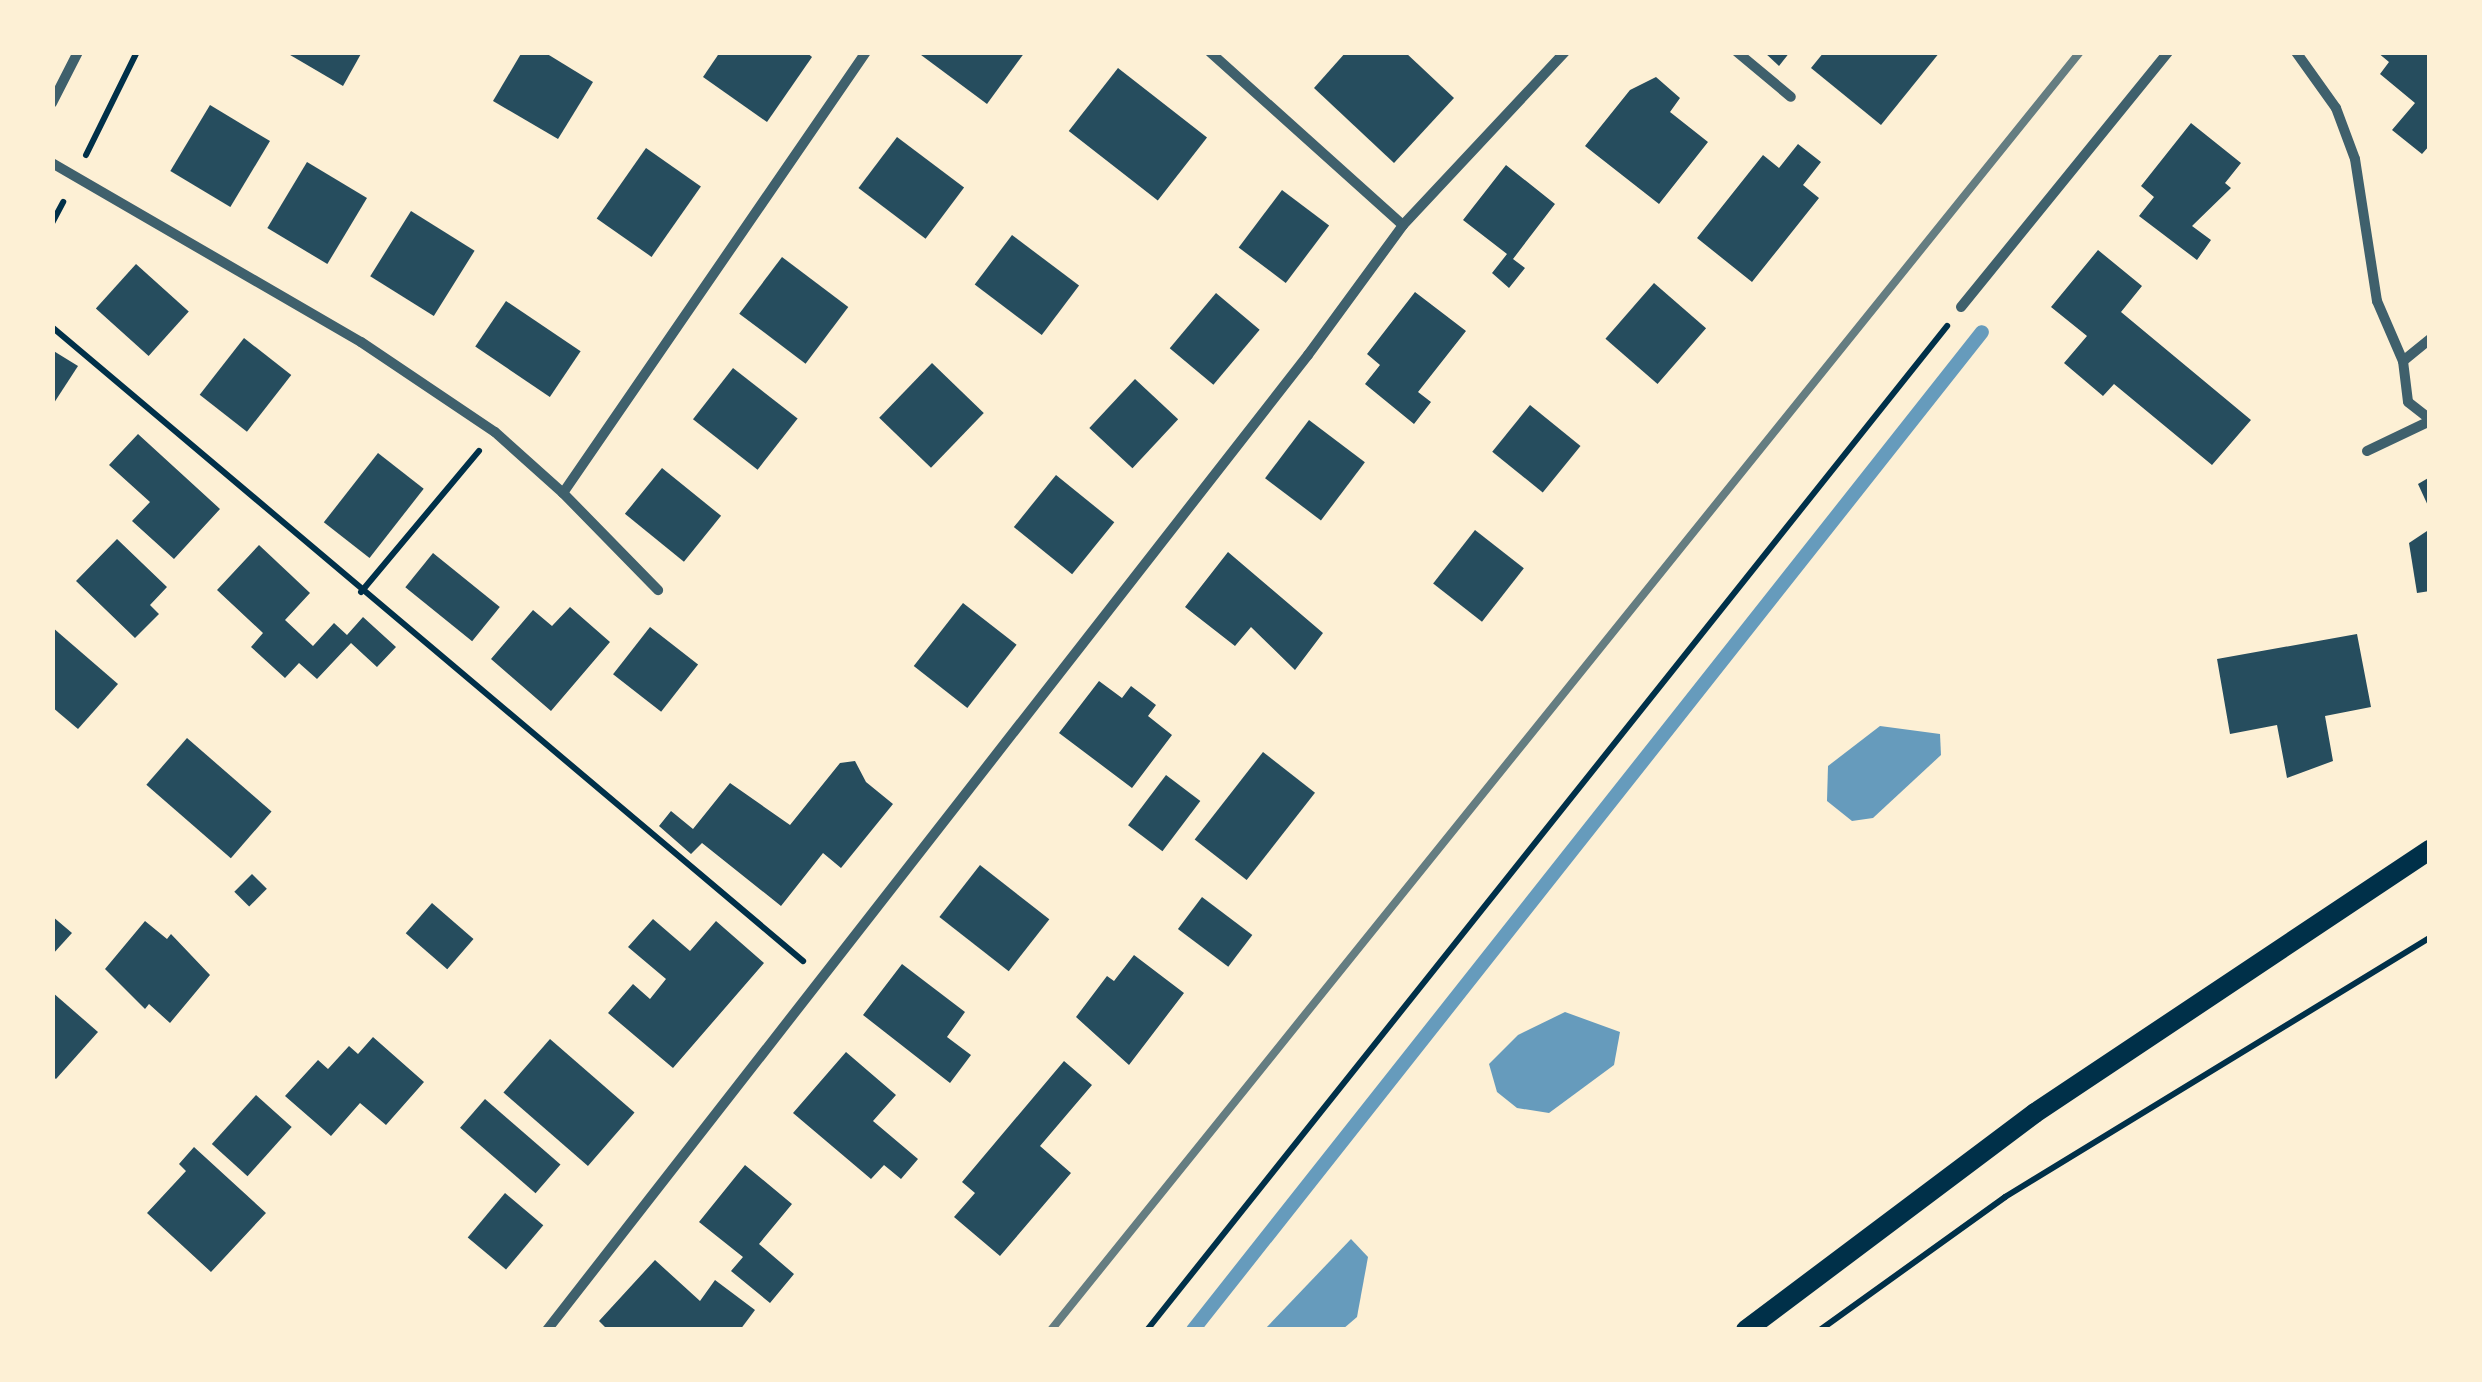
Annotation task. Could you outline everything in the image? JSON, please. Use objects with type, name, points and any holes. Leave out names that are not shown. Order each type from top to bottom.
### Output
[{"type":"main road","points":[[1746,1330],[2035,1113],[2430,850]]},
{"type":"street","points":[[52,103],[78,52]]},
{"type":"street","points":[[562,493],[866,52]]},
{"type":"street","points":[[1210,52],[1403,225]]},
{"type":"street","points":[[546,1330],[823,978],[1403,225],[1564,52]]},
{"type":"street","points":[[1738,52],[1792,97]]},
{"type":"street","points":[[1961,308],[2168,52]]},
{"type":"street","points":[[2296,52],[2336,108],[2355,159],[2377,301],[2403,361],[2408,402],[2430,420],[2367,452]]},
{"type":"street","points":[[52,163],[361,342],[495,432],[658,590]]},
{"type":"street","points":[[2403,361],[2430,338]]},
{"type":"path","points":[[52,223],[138,52]]},
{"type":"path","points":[[1146,1330],[1961,308]]},
{"type":"path","points":[[52,327],[823,978]]},
{"type":"path","points":[[362,592],[495,432]]},
{"type":"path","points":[[1820,1330],[2006,1197],[2430,938]]},
{"type":"water","points":[[1880,726],[1940,734],[1941,755],[1873,818],[1852,821],[1827,801],[1828,766]]},
{"type":"water","points":[[1565,1012],[1620,1032],[1614,1065],[1549,1113],[1517,1108],[1497,1092],[1489,1064],[1518,1035]]},
{"type":"water","points":[[1351,1239],[1368,1257],[1357,1317],[1343,1329],[1265,1329]]},
{"type":"building","points":[[285,52],[362,52],[343,86]]},
{"type":"building","points":[[522,52],[544,52],[593,82],[558,139],[493,101]]},
{"type":"building","points":[[720,52],[806,52],[812,57],[767,122],[703,77]]},
{"type":"building","points":[[917,52],[1025,52],[987,104]]},
{"type":"building","points":[[1346,52],[1405,52],[1454,98],[1394,163],[1314,88]]},
{"type":"building","points":[[1764,52],[1790,52],[1779,66]]},
{"type":"building","points":[[1824,52],[1940,52],[1881,125],[1811,68]]},
{"type":"building","points":[[2377,52],[2430,52],[2430,145],[2422,154],[2392,130],[2415,103],[2380,74],[2389,62]]},
{"type":"building","points":[[1118,68],[1207,138],[1158,201],[1069,131]]},
{"type":"building","points":[[1656,77],[1680,98],[1670,112],[1708,142],[1659,204],[1585,146],[1630,90]]},
{"type":"building","points":[[210,105],[270,141],[230,207],[170,171]]},
{"type":"building","points":[[2191,123],[2241,163],[2225,183],[2231,188],[2192,226],[2211,240],[2197,260],[2139,216],[2154,197],[2141,186]]},
{"type":"building","points":[[897,137],[964,188],[926,239],[858,188]]},
{"type":"building","points":[[1798,144],[1821,162],[1803,185],[1819,198],[1752,282],[1697,238],[1763,155],[1779,168]]},
{"type":"building","points":[[646,148],[701,186],[652,257],[597,218]]},
{"type":"building","points":[[307,162],[367,198],[327,264],[267,228]]},
{"type":"building","points":[[1506,165],[1555,204],[1513,259],[1525,268],[1509,288],[1492,273],[1507,254],[1463,220]]},
{"type":"building","points":[[1282,190],[1329,226],[1286,283],[1239,248]]},
{"type":"building","points":[[411,211],[475,251],[434,316],[370,276]]},
{"type":"building","points":[[1012,235],[1079,286],[1042,335],[975,285]]},
{"type":"building","points":[[2098,250],[2142,286],[2121,312],[2251,420],[2212,465],[2114,384],[2103,396],[2064,363],[2087,336],[2051,307]]},
{"type":"building","points":[[782,257],[848,307],[806,364],[739,314]]},
{"type":"building","points":[[136,264],[189,312],[149,356],[96,309]]},
{"type":"building","points":[[1654,283],[1706,328],[1658,384],[1605,339]]},
{"type":"building","points":[[1415,292],[1466,331],[1418,392],[1431,402],[1414,424],[1365,384],[1380,365],[1367,354]]},
{"type":"building","points":[[1216,293],[1260,330],[1213,385],[1170,348]]},
{"type":"building","points":[[506,301],[581,351],[550,397],[475,347]]},
{"type":"building","points":[[244,338],[291,375],[247,432],[200,395]]},
{"type":"building","points":[[52,350],[78,366],[52,406]]},
{"type":"building","points":[[932,363],[984,413],[931,468],[879,418]]},
{"type":"building","points":[[733,368],[798,418],[758,470],[693,419]]},
{"type":"building","points":[[1135,379],[1178,419],[1132,468],[1089,428]]},
{"type":"building","points":[[1530,405],[1581,446],[1543,493],[1492,452]]},
{"type":"building","points":[[1309,420],[1365,462],[1321,520],[1265,478]]},
{"type":"building","points":[[138,434],[220,509],[174,559],[132,521],[150,502],[109,465]]},
{"type":"building","points":[[378,453],[424,489],[370,558],[324,522]]},
{"type":"building","points":[[662,468],[721,516],[684,562],[625,514]]},
{"type":"building","points":[[1056,475],[1114,522],[1072,574],[1014,527]]},
{"type":"building","points":[[2430,477],[2430,510],[2418,484]]},
{"type":"building","points":[[2430,529],[2430,591],[2417,593],[2409,543]]},
{"type":"building","points":[[1475,530],[1524,568],[1482,622],[1433,584]]},
{"type":"building","points":[[117,539],[167,587],[150,605],[159,614],[135,638],[76,581]]},
{"type":"building","points":[[259,545],[310,593],[285,620],[313,646],[334,623],[347,635],[363,617],[396,647],[377,667],[351,643],[317,679],[299,663],[285,678],[251,647],[263,633],[217,590]]},
{"type":"building","points":[[1228,552],[1323,633],[1295,670],[1251,627],[1235,646],[1185,607]]},
{"type":"building","points":[[433,553],[500,607],[472,641],[405,587]]},
{"type":"building","points":[[963,603],[1017,645],[967,708],[914,666]]},
{"type":"building","points":[[570,607],[610,642],[551,711],[491,659],[533,610],[552,626]]},
{"type":"building","points":[[52,627],[118,684],[78,729],[52,707]]},
{"type":"building","points":[[650,627],[698,665],[661,712],[613,674]]},
{"type":"building","points":[[2357,634],[2371,707],[2325,716],[2333,761],[2287,778],[2277,725],[2230,734],[2217,659]]},
{"type":"building","points":[[1099,681],[1122,698],[1131,686],[1156,705],[1148,716],[1172,735],[1132,788],[1059,733]]},
{"type":"building","points":[[187,738],[272,811],[231,858],[146,785]]},
{"type":"building","points":[[1263,752],[1315,793],[1247,880],[1195,839]]},
{"type":"building","points":[[855,761],[866,782],[893,804],[841,868],[823,853],[781,906],[702,843],[691,854],[659,826],[671,811],[693,829],[730,783],[790,825],[840,763]]},
{"type":"building","points":[[1166,775],[1200,801],[1162,851],[1128,825]]},
{"type":"building","points":[[980,865],[1049,919],[1009,971],[939,917]]},
{"type":"building","points":[[252,874],[267,889],[249,907],[234,892]]},
{"type":"building","points":[[1202,897],[1252,935],[1228,967],[1178,929]]},
{"type":"building","points":[[432,903],[474,939],[447,969],[406,933]]},
{"type":"building","points":[[52,916],[72,933],[52,955]]},
{"type":"building","points":[[653,919],[690,951],[716,921],[764,963],[673,1068],[608,1013],[633,984],[650,999],[666,979],[628,947]]},
{"type":"building","points":[[145,921],[167,939],[171,934],[210,975],[170,1023],[149,1004],[145,1009],[105,969]]},
{"type":"building","points":[[1134,955],[1184,993],[1129,1065],[1076,1017],[1107,976],[1114,981]]},
{"type":"building","points":[[902,964],[965,1012],[947,1037],[971,1055],[950,1083],[863,1015]]},
{"type":"building","points":[[52,992],[98,1032],[56,1079],[52,1076]]},
{"type":"building","points":[[373,1037],[424,1082],[386,1125],[360,1103],[331,1136],[285,1096],[318,1060],[328,1069],[349,1046],[358,1054]]},
{"type":"building","points":[[550,1039],[635,1112],[588,1166],[503,1093]]},
{"type":"building","points":[[846,1052],[896,1095],[873,1121],[918,1159],[901,1179],[884,1165],[871,1179],[793,1113]]},
{"type":"building","points":[[1064,1061],[1092,1085],[1040,1146],[1071,1173],[1000,1256],[954,1217],[975,1193],[962,1182]]},
{"type":"building","points":[[256,1095],[292,1127],[248,1176],[212,1144]]},
{"type":"building","points":[[485,1099],[560,1165],[536,1193],[460,1128]]},
{"type":"building","points":[[194,1147],[266,1213],[211,1272],[147,1213],[186,1171],[179,1164]]},
{"type":"building","points":[[745,1165],[792,1204],[759,1244],[794,1274],[770,1303],[731,1271],[743,1257],[699,1222]]},
{"type":"building","points":[[505,1193],[543,1225],[506,1270],[468,1237]]},
{"type":"building","points":[[655,1260],[700,1301],[715,1280],[755,1310],[740,1330],[608,1330],[599,1321]]},
{"type":"waterway","points":[[1193,1330],[1982,332]]},
{"type":"railway","points":[[1051,1330],[2080,52]]}]
